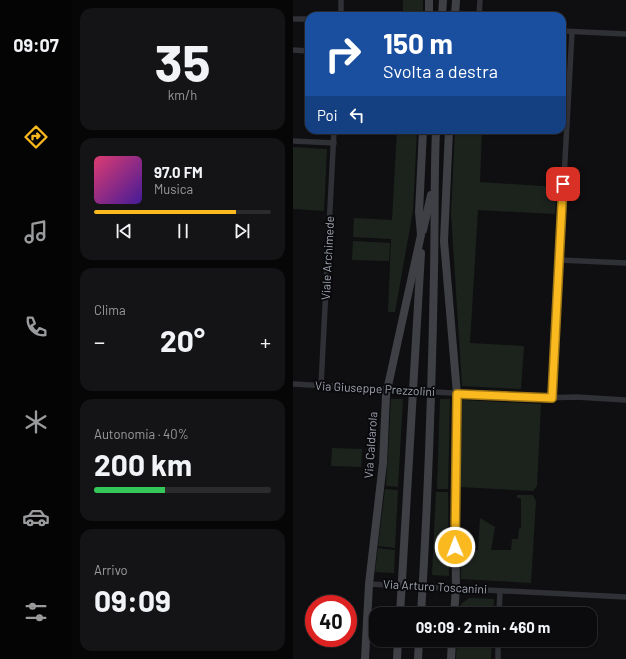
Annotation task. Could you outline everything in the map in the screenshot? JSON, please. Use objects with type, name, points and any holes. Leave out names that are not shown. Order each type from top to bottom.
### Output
[{"type":"street","points":[[341,0],[341,12]]},
{"type":"street","points":[[429,0],[429,12]]},
{"type":"street","points":[[442,12],[443,0]]},
{"type":"street","points":[[455,12],[456,0]]},
{"type":"street","points":[[479,12],[480,0]]},
{"type":"street","points":[[293,19],[305,20]]},
{"type":"street","points":[[566,31],[626,34]]},
{"type":"street","points":[[552,398],[572,32]]},
{"type":"street","points":[[293,50],[305,51]]},
{"type":"street","name":"Viale Archimede","points":[[321,386],[335,134]]},
{"type":"street","name":"Via Caldarola","points":[[400,607],[421,235],[419,212],[423,134]]},
{"type":"street","name":"Via Caldarola","points":[[422,607],[431,392],[436,134]]},
{"type":"street","name":"Via Caldarola","points":[[449,134],[444,241],[457,394],[455,509],[456,588],[455,607]]},
{"type":"street","points":[[293,141],[334,143]]},
{"type":"street","name":"Via Caldarola","points":[[365,659],[369,584],[383,463],[387,389],[421,235],[428,211],[434,176]]},
{"type":"street","name":"Via Caldarola","points":[[434,273],[444,241]]},
{"type":"street","points":[[559,260],[626,263]]},
{"type":"street","name":"Via Giuseppe Prezzolini","points":[[293,384],[413,390],[457,394],[626,400]]},
{"type":"street","name":"Via Arturo Toscanini","points":[[369,584],[423,588],[456,588],[626,597]]},
{"type":"street","name":"Via Arturo Toscanini","points":[[499,607],[500,591]]},
{"type":"street","points":[[397,659],[398,647]]},
{"type":"street","points":[[418,659],[419,647]]},
{"type":"street","points":[[451,659],[452,647]]},
{"type":"street","points":[[498,647],[498,659]]},
{"type":"shaded area","points":[[403,0],[423,0],[423,12],[403,12]]},
{"type":"shaded area","points":[[397,134],[417,134],[413,211],[395,312],[388,312],[391,239],[353,237],[354,218],[392,220]]},
{"type":"shaded area","points":[[455,134],[482,134],[480,182],[557,187],[555,214],[478,210],[470,343],[524,346],[521,389],[462,386],[451,213]]},
{"type":"shaded area","points":[[293,147],[327,149],[324,211],[293,209]]},
{"type":"shaded area","points":[[353,241],[390,243],[389,261],[352,260]]},
{"type":"shaded area","points":[[391,399],[403,399],[398,487],[386,486]]},
{"type":"shaded area","points":[[440,399],[450,399],[448,489],[437,489]]},
{"type":"shaded area","points":[[462,400],[541,404],[537,486],[533,491],[460,487]]},
{"type":"shaded area","points":[[332,448],[362,449],[361,467],[331,466]]},
{"type":"shaded area","points":[[385,489],[398,490],[395,548],[378,546]]},
{"type":"shaded area","points":[[436,492],[448,492],[449,576],[432,575]]},
{"type":"shaded area","points":[[517,495],[533,495],[536,501],[531,583],[461,579],[460,550],[478,550],[480,518],[495,527],[491,550],[511,550],[512,539],[518,539],[519,529],[521,528],[521,498],[517,498]]},
{"type":"shaded area","points":[[378,548],[395,550],[394,573],[375,572]]},
{"type":"shaded area","points":[[469,598],[494,599],[493,607],[460,607],[461,604]]},
{"type":"shaded area","points":[[457,647],[492,647],[491,659],[456,659]]},
{"type":"route","points":[[455,547],[457,394],[552,398],[563,184]]}]
